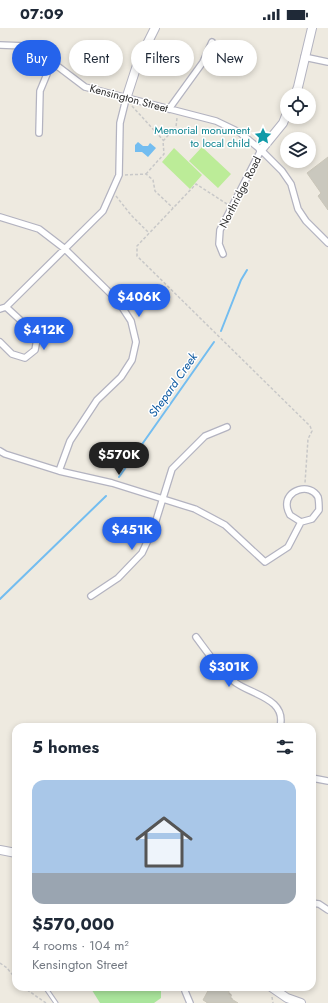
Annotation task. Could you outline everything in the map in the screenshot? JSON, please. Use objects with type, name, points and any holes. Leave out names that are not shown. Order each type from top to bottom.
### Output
[{"type":"street","points":[[0,309],[6,307],[103,211],[113,192],[119,175],[120,123],[126,98],[138,62],[155,28]]},
{"type":"street","points":[[298,88],[312,28]]},
{"type":"street","name":"Kensington Street","points":[[0,45],[12,45]]},
{"type":"street","points":[[304,57],[328,62]]},
{"type":"street","points":[[169,109],[202,63]]},
{"type":"street","name":"Kensington Street","points":[[61,69],[85,87],[216,121],[238,132],[261,150],[282,171],[292,184],[298,209],[306,221],[328,243]]},
{"type":"street","points":[[39,133],[40,91],[46,76]]},
{"type":"street","name":"Northridge Road","points":[[223,254],[219,244],[220,230],[261,150],[281,124]]},
{"type":"street","points":[[0,217],[39,229],[65,250],[118,301],[131,321],[136,342],[132,360],[121,377],[97,400],[70,441],[59,471]]},
{"type":"street","points":[[0,342],[12,354],[25,358],[35,350],[37,339],[30,329],[6,307]]},
{"type":"street","points":[[91,596],[118,578],[142,553],[154,527],[172,469],[206,436],[227,427]]},
{"type":"street","points":[[0,451],[5,454],[59,471],[112,483],[195,509],[225,525],[265,562],[288,547],[301,522],[312,519],[319,510],[318,498],[312,491],[304,489],[296,490],[290,496],[287,505],[290,515],[301,522]]},
{"type":"street","points":[[196,637],[219,667],[237,683],[269,699],[278,709],[281,723]]},
{"type":"street","points":[[316,779],[328,781]]},
{"type":"street","points":[[0,850],[12,852]]},
{"type":"street","points":[[316,904],[328,910]]},
{"type":"street","points":[[185,991],[190,1003]]},
{"type":"street","points":[[277,991],[287,998],[301,1003]]},
{"type":"lane","points":[[48,991],[56,1003]]},
{"type":"path","points":[[126,98],[163,141],[164,154],[146,174]]},
{"type":"path","points":[[163,141],[176,127],[179,112]]},
{"type":"path","points":[[119,175],[146,174],[153,180],[156,190],[173,208]]},
{"type":"path","points":[[232,208],[196,184],[137,246],[137,256],[310,426],[312,431],[308,439],[304,489]]},
{"type":"path","points":[[113,192],[131,215],[149,233]]},
{"type":"path","points":[[0,963],[12,974]]},
{"type":"path","points":[[29,991],[46,1003]]},
{"type":"green space","points":[[202,147],[231,174],[218,188],[189,161]]},
{"type":"green space","points":[[174,148],[202,175],[190,189],[162,162]]},
{"type":"green space","points":[[92,991],[161,991],[161,998],[154,1003],[100,1003]]},
{"type":"water","points":[[138,142],[143,146],[148,146],[150,143],[156,148],[148,157],[142,152],[135,152],[135,145]]},
{"type":"building","points":[[328,157],[328,210],[318,196],[321,193],[307,173],[316,168],[316,166]]},
{"type":"building","points":[[208,991],[229,991],[228,994],[231,996],[230,998],[238,1003],[208,1003],[203,1000]]},
{"type":"waterway","name":"Shepard Creek","points":[[221,331],[241,280],[247,270]]},
{"type":"waterway","name":"Shepard Creek","points":[[119,477],[214,342]]},
{"type":"waterway","name":"Shepard Creek","points":[[0,599],[106,496]]},
{"type":"place","name":"Memorial monument to local child","points":[[263,136]]}]
